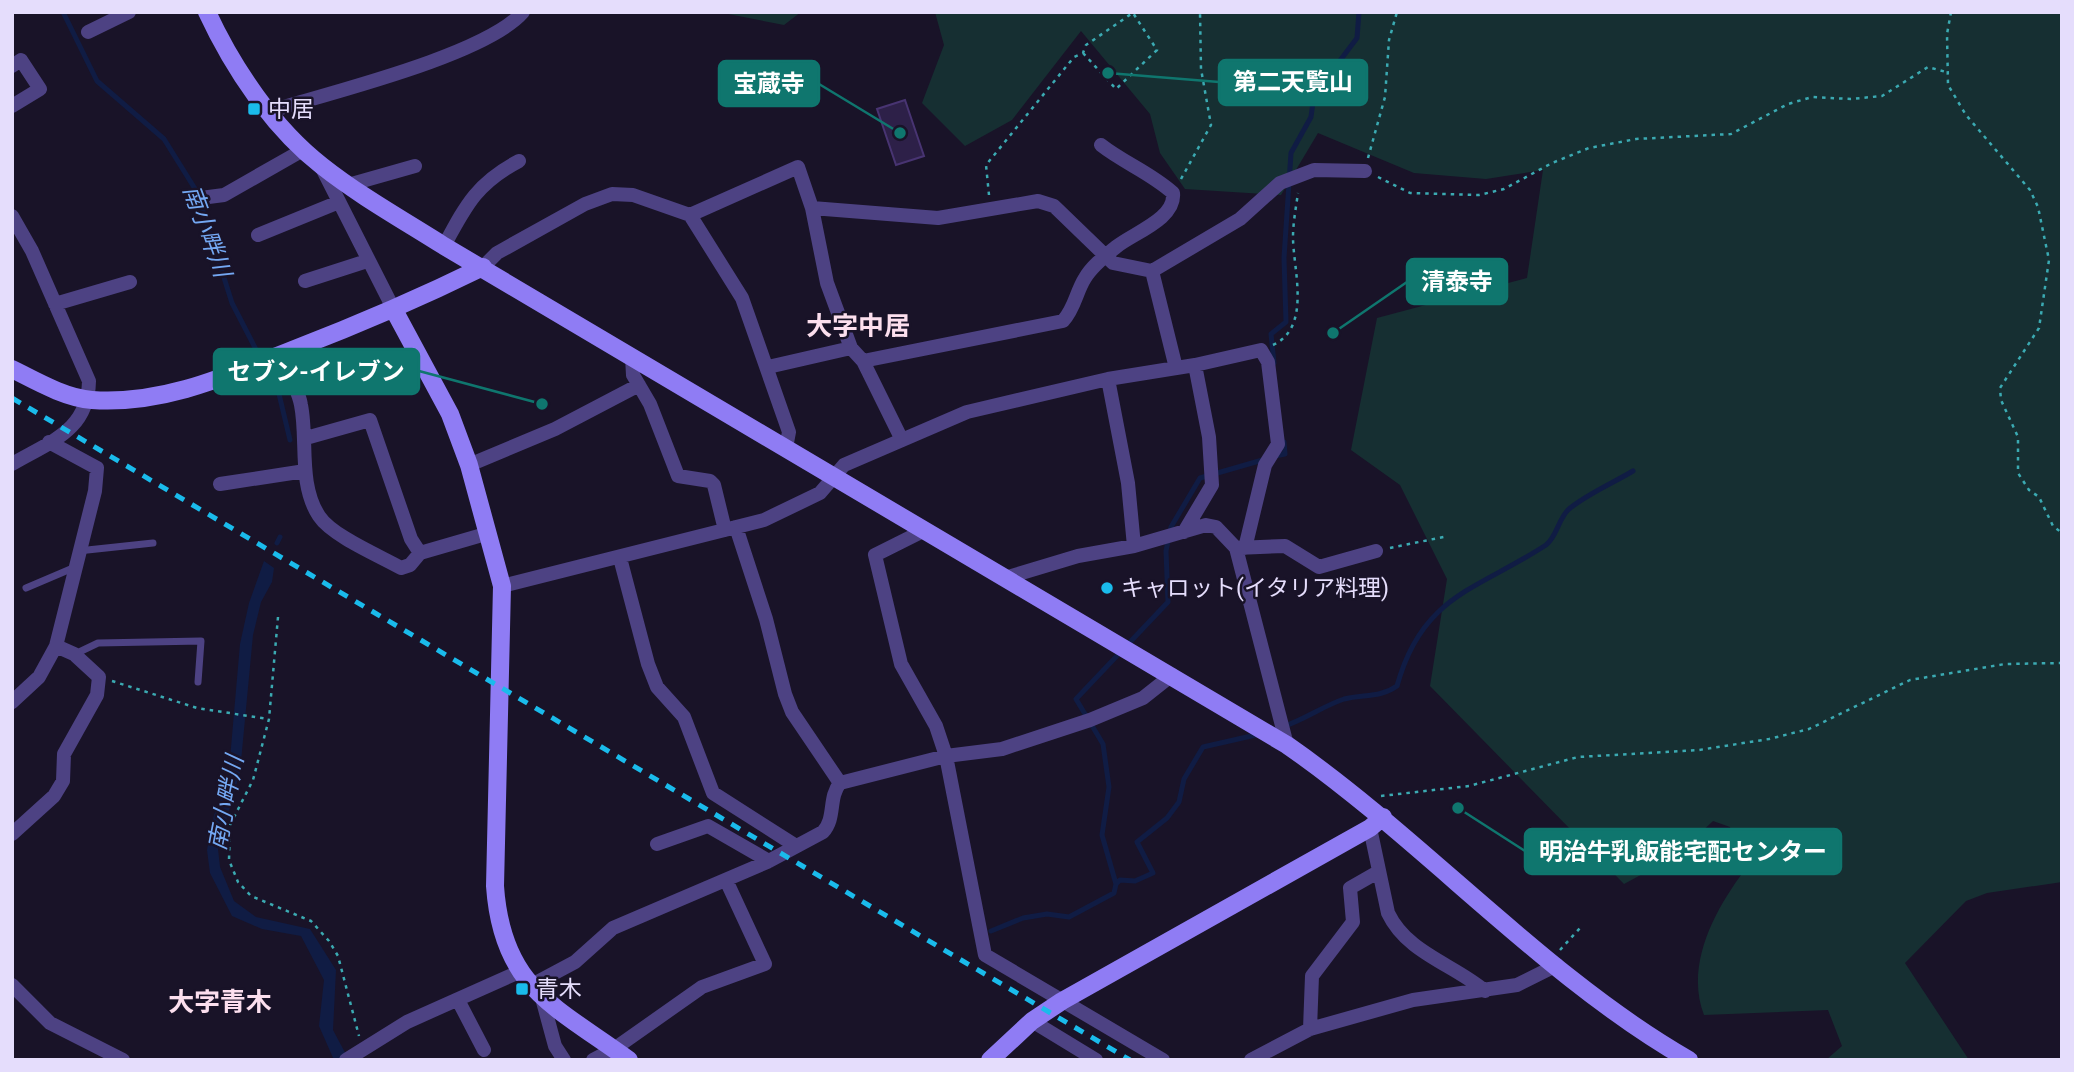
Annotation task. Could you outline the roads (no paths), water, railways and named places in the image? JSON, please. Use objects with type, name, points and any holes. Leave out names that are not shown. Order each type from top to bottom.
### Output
[{"type":"street","points":[[88,32],[129,12]]},
{"type":"street","points":[[207,12],[245,80],[270,111],[303,150],[348,185],[444,246],[1287,745],[1631,1024],[1689,1060]]},
{"type":"street","points":[[270,111],[428,62],[508,29],[523,12]]},
{"type":"street","points":[[12,66],[21,60],[40,89],[12,106]]},
{"type":"street","points":[[863,361],[1063,321],[1074,305],[1084,278],[1105,256],[1170,211],[1173,193],[1155,176],[1121,161],[1101,145]]},
{"type":"street","points":[[200,198],[239,188],[303,150]]},
{"type":"street","points":[[444,246],[469,198],[492,175],[519,161]]},
{"type":"street","points":[[321,165],[367,261],[438,386],[469,465],[489,533],[502,586],[495,886],[501,932],[530,985],[555,1046],[564,1060]]},
{"type":"street","points":[[348,185],[415,166]]},
{"type":"street","points":[[690,215],[798,167],[813,208],[827,283],[851,348],[863,361],[901,438]]},
{"type":"street","points":[[813,208],[938,218],[1030,201],[1047,203],[1105,256],[1121,266],[1152,271],[1240,219],[1280,183],[1314,170],[1365,171]]},
{"type":"street","points":[[12,369],[52,388],[89,400],[127,400],[165,395],[249,367],[394,310],[482,267],[498,253],[585,204],[612,194],[633,195],[690,215],[742,298],[789,432],[786,448]]},
{"type":"street","points":[[258,235],[338,201]]},
{"type":"street","points":[[12,216],[89,381],[89,400],[82,417],[49,442],[12,464]]},
{"type":"street","points":[[305,281],[367,261]]},
{"type":"street","points":[[1152,271],[1176,368]]},
{"type":"street","points":[[55,304],[130,282]]},
{"type":"street","points":[[768,367],[851,348]]},
{"type":"street","points":[[502,586],[764,520],[820,493],[844,465],[901,438],[967,412],[1108,379],[1195,366],[1261,350],[1268,362],[1278,444],[1265,465],[1240,548],[1287,745]]},
{"type":"street","points":[[274,357],[299,396],[306,438],[305,471],[319,516],[330,527],[401,568],[410,565],[420,553],[489,533]]},
{"type":"street","points":[[632,357],[633,375],[650,404],[678,476],[710,481],[714,485],[766,619],[792,712],[840,783]]},
{"type":"street","points":[[1184,531],[1212,485],[1209,437],[1195,366]]},
{"type":"street","points":[[1108,379],[1128,483],[1134,546]]},
{"type":"street","points":[[469,465],[555,429],[639,385]]},
{"type":"street","points":[[306,438],[370,420],[411,539],[420,553]]},
{"type":"street","points":[[12,702],[38,677],[57,646],[73,568],[95,491],[97,468],[49,442]]},
{"type":"street","points":[[220,484],[305,471]]},
{"type":"street","points":[[1005,578],[1078,556],[1134,546],[1206,525],[1216,527],[1240,548],[1285,546],[1319,566],[1376,551]]},
{"type":"street","points":[[923,531],[875,555],[901,664],[936,726],[946,756],[985,954],[1163,1060]]},
{"type":"street","points":[[620,558],[648,664],[657,687],[684,717],[713,793],[796,846]]},
{"type":"street","points":[[12,834],[54,796],[64,780],[64,754],[97,695],[99,677],[74,654],[57,646]]},
{"type":"street","points":[[347,1059],[407,1022],[458,1000],[530,985],[575,962],[614,928],[769,861],[796,846],[830,825],[833,791],[840,783],[946,756],[1002,749],[1090,720],[1143,698],[1171,675]]},
{"type":"street","points":[[1374,817],[1378,872],[1394,926],[1413,946],[1469,977],[1485,991]]},
{"type":"street","points":[[990,1060],[1031,1021],[1062,1001],[1374,817]]},
{"type":"street","points":[[657,844],[708,826],[769,861]]},
{"type":"street","points":[[1310,1029],[1312,976],[1353,922],[1350,888],[1378,872]]},
{"type":"street","points":[[593,1060],[621,1054],[702,987],[765,964],[726,880]]},
{"type":"street","points":[[1251,1060],[1310,1029],[1413,1000],[1517,985],[1553,962]]},
{"type":"street","points":[[12,985],[50,1023],[123,1060]]},
{"type":"street","points":[[530,985],[621,1054]]},
{"type":"street","points":[[458,1000],[484,1050]]},
{"type":"street","points":[[12,1009],[27,1002]]},
{"type":"street","points":[[1031,1021],[1096,1060]]},
{"type":"lane","points":[[78,551],[153,543]]},
{"type":"lane","points":[[26,588],[73,568]]},
{"type":"lane","points":[[74,654],[98,643],[201,640],[198,682]]},
{"type":"water","points":[[264,561],[274,568],[272,582],[261,602],[253,635],[240,772],[218,849],[220,867],[234,901],[256,917],[310,929],[336,970],[333,1030],[349,1060],[334,1060],[319,1026],[324,980],[301,936],[262,929],[232,916],[210,873],[207,850],[214,815],[228,782],[240,644],[249,603]]},
{"type":"waterway","name":"南小畔川","points":[[63,12],[97,81],[164,139],[197,192],[232,303],[279,394],[290,440]]},
{"type":"waterway","points":[[1274,363],[1271,334],[1286,322],[1284,258],[1291,153],[1311,117],[1314,95],[1357,38],[1359,12]]},
{"type":"waterway","points":[[1275,456],[1285,454],[1284,442]]},
{"type":"waterway","points":[[991,931],[1023,918],[1047,914],[1069,917],[1114,893],[1116,884],[1102,835],[1109,787],[1103,744],[1076,699],[1168,602],[1166,551],[1171,527],[1200,478],[1266,459]]},
{"type":"waterway","points":[[1282,727],[1344,699],[1378,694],[1397,686],[1408,656],[1421,632],[1437,613],[1475,585],[1546,545],[1569,509],[1633,471]]},
{"type":"waterway","name":"南小畔川","points":[[277,543],[280,537]]},
{"type":"waterway","points":[[1116,884],[1120,880],[1135,881],[1153,873],[1137,842],[1167,818],[1179,802],[1184,779],[1203,747],[1260,734]]},
{"type":"railway","points":[[12,398],[1130,1060]]},
{"type":"place","name":"第二天覧山","points":[[1108,73]]},
{"type":"place","name":"中居","points":[[254,109]]},
{"type":"place","name":"宝蔵寺","points":[[900,133]]},
{"type":"place","name":"清泰寺","points":[[1333,333]]},
{"type":"place","name":"セブン-イレブン","points":[[542,404]]},
{"type":"place","name":"キャロット(イタリア料理)","points":[[1107,588]]},
{"type":"place","name":"明治牛乳飯能宅配センター","points":[[1458,808]]},
{"type":"place","name":"青木","points":[[522,989]]},
{"type":"district","name":"大字中居","points":[[858,326]]},
{"type":"district","name":"大字青木","points":[[220,1002]]}]
